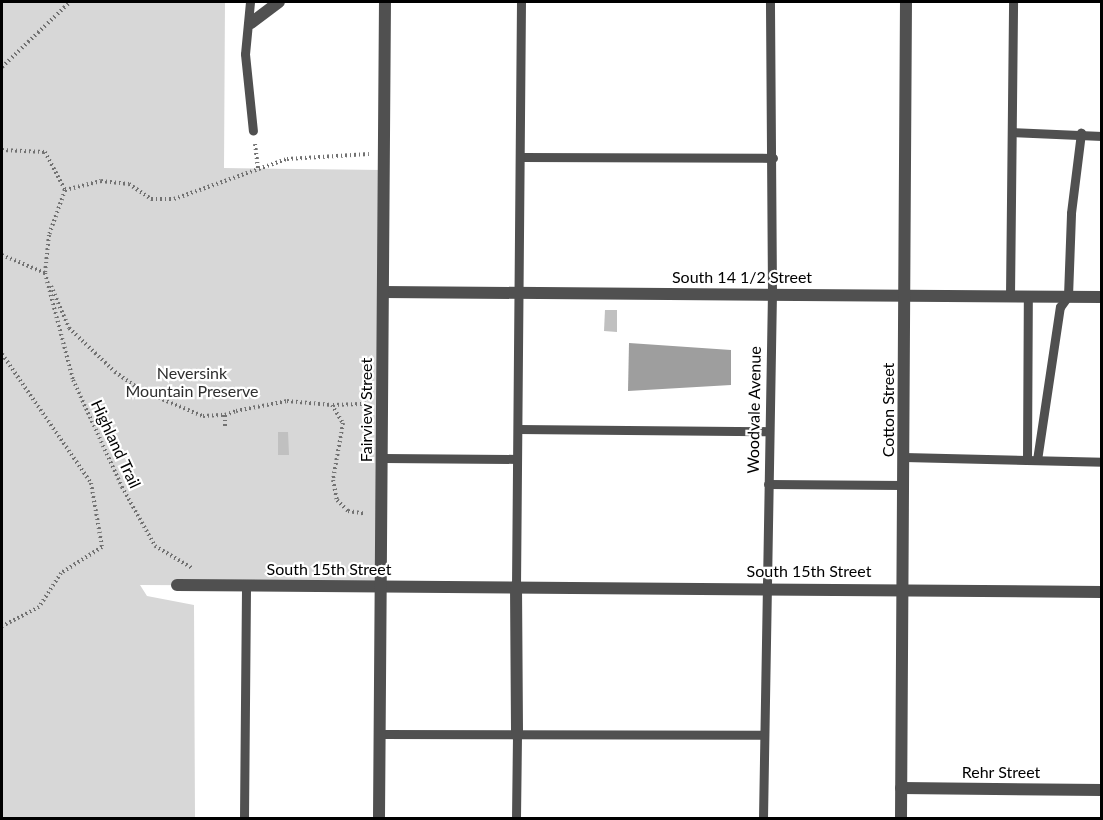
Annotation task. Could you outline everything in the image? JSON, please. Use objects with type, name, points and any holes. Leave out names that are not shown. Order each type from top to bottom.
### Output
[{"type":"street","points":[[251,23],[279,2]]},
{"type":"street","name":"Fairview Street","points":[[379,819],[385,2]]},
{"type":"street","name":"Cotton Street","points":[[901,819],[906,2]]},
{"type":"street","name":"South 14 1/2 Street","points":[[383,292],[1101,297]]},
{"type":"street","name":"South 15th Street","points":[[177,585],[903,588],[1101,592]]},
{"type":"street","points":[[516,586],[517,735]]},
{"type":"street","name":"Rehr Street","points":[[901,788],[1101,790]]},
{"type":"lane","points":[[250,2],[251,23],[245,54],[253,131]]},
{"type":"lane","points":[[516,586],[521,2]]},
{"type":"lane","name":"Woodvale Avenue","points":[[763,819],[773,158],[770,2]]},
{"type":"lane","points":[[1010,296],[1013,2]]},
{"type":"lane","points":[[1012,132],[1081,133],[1101,136]]},
{"type":"lane","points":[[1032,460],[1060,307],[1068,296],[1071,213],[1081,133]]},
{"type":"lane","points":[[520,157],[773,158]]},
{"type":"lane","points":[[1028,296],[1032,460]]},
{"type":"lane","points":[[518,429],[768,431]]},
{"type":"lane","points":[[904,457],[1101,462]]},
{"type":"lane","points":[[382,458],[517,459]]},
{"type":"lane","points":[[768,484],[904,485]]},
{"type":"lane","points":[[244,819],[246,585]]},
{"type":"lane","points":[[380,734],[764,735]]},
{"type":"lane","points":[[516,819],[517,735]]},
{"type":"path","points":[[2,67],[70,2]]},
{"type":"path","points":[[253,131],[258,169]]},
{"type":"path","points":[[2,150],[45,152],[65,190],[101,181],[129,184],[151,199],[174,199],[287,159],[328,154],[384,154]]},
{"type":"path","name":"Highland Trail","points":[[65,190],[49,235],[45,273],[73,380],[122,487],[155,546],[221,585]]},
{"type":"path","points":[[2,255],[45,273],[69,328],[115,372],[142,391],[193,411],[225,415],[287,401],[332,405],[364,404]]},
{"type":"path","points":[[2,354],[91,483],[102,547],[61,573],[39,607],[2,626]]},
{"type":"path","points":[[332,405],[343,423],[333,480],[337,500],[348,511],[382,517]]},
{"type":"path","points":[[225,415],[225,426]]},
{"type":"green space","name":"Neversink Mountain Preserve","points":[[2,2],[225,2],[224,168],[384,170],[381,586],[140,585],[147,596],[194,605],[195,818],[2,818]]},
{"type":"shaded area","points":[[629,343],[731,350],[731,385],[628,391]]},
{"type":"building","points":[[605,310],[617,310],[617,332],[604,331]]},
{"type":"building","points":[[278,432],[288,432],[289,455],[278,455]]}]
